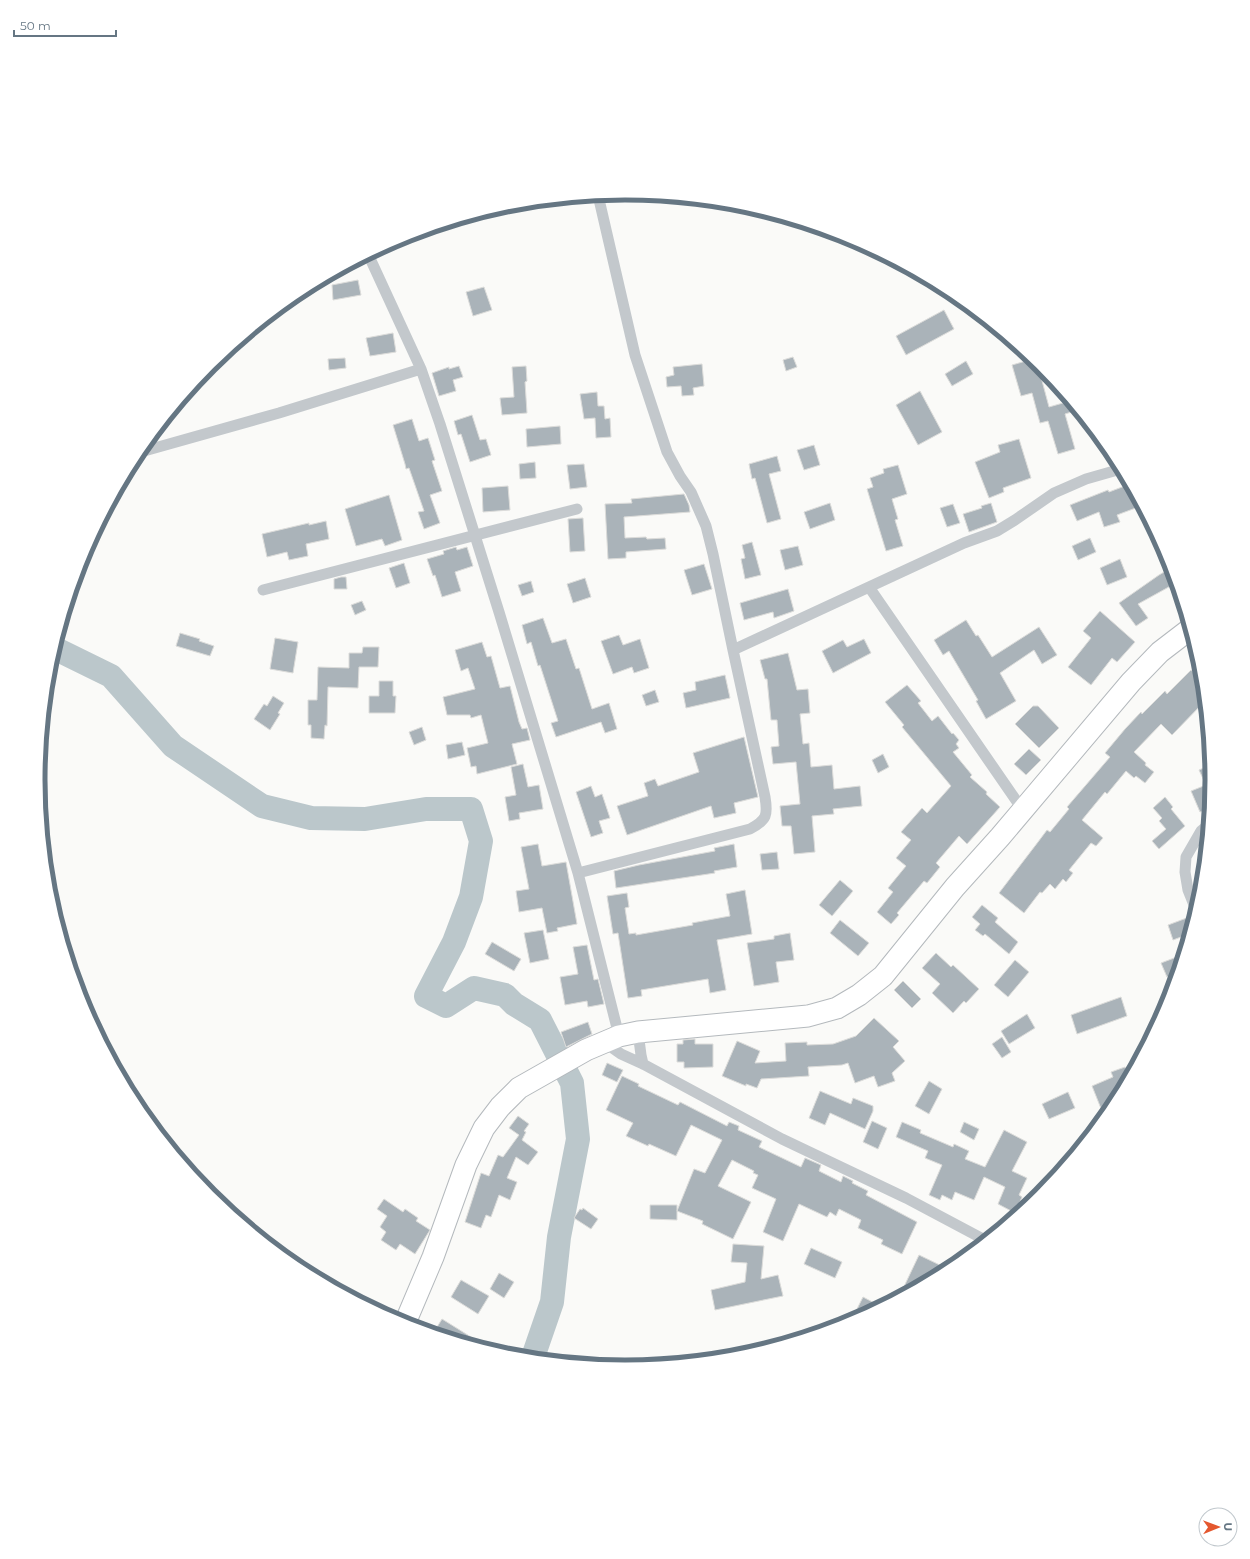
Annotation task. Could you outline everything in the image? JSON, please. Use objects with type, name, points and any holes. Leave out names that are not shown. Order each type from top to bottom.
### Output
[{"type":"highway","points":[[408,1317],[433,1257],[466,1165],[484,1128],[500,1107],[519,1088],[571,1058],[620,1036],[808,1016],[837,1008],[859,995],[883,976],[955,887],[1000,837],[1022,809],[1131,682],[1160,652],[1186,632]]},
{"type":"street","points":[[578,873],[750,829],[759,824],[765,818],[767,811],[732,650],[714,554],[706,526],[691,492],[680,476],[667,452],[635,355],[599,201]]},
{"type":"street","points":[[370,258],[421,369],[440,424],[578,873],[620,1036],[621,1054],[643,1064],[782,1138],[906,1198],[981,1238]]},
{"type":"street","points":[[148,450],[421,369]]},
{"type":"street","points":[[732,650],[868,586],[964,543],[997,531],[1016,520],[1054,493],[1086,479],[1115,471]]},
{"type":"street","points":[[263,590],[474,534],[577,509]]},
{"type":"street","points":[[868,586],[1022,809]]},
{"type":"street","points":[[1192,900],[1188,890],[1185,872],[1186,857],[1203,830]]},
{"type":"street","points":[[620,1036],[641,1055],[643,1064]]},
{"type":"building","points":[[358,280],[361,295],[333,300],[332,285]]},
{"type":"building","points":[[484,287],[492,310],[473,316],[466,292]]},
{"type":"building","points":[[944,310],[954,329],[906,355],[896,336]]},
{"type":"building","points":[[393,333],[396,352],[370,356],[366,338]]},
{"type":"building","points":[[793,357],[797,367],[786,371],[783,360]]},
{"type":"building","points":[[345,358],[346,368],[329,370],[328,359]]},
{"type":"building","points":[[966,361],[973,374],[952,386],[945,374]]},
{"type":"building","points":[[1026,361],[1040,375],[1049,407],[1065,402],[1073,412],[1065,414],[1075,449],[1058,454],[1048,421],[1040,423],[1032,393],[1021,396],[1012,365]]},
{"type":"building","points":[[702,364],[704,386],[693,388],[694,395],[682,396],[681,386],[667,387],[666,377],[674,375],[673,367]]},
{"type":"building","points":[[459,366],[463,377],[453,380],[456,391],[439,396],[432,373],[449,367],[449,369]]},
{"type":"building","points":[[526,366],[527,381],[525,382],[527,413],[502,415],[500,398],[514,397],[512,367]]},
{"type":"building","points":[[920,391],[942,432],[918,445],[896,405]]},
{"type":"building","points":[[597,392],[598,406],[604,406],[605,419],[610,418],[611,437],[596,438],[595,418],[584,419],[580,394]]},
{"type":"building","points":[[472,415],[480,440],[486,439],[491,455],[470,462],[461,434],[458,435],[454,421]]},
{"type":"building","points":[[412,419],[419,441],[428,438],[435,460],[432,461],[442,491],[430,495],[440,523],[424,529],[418,512],[424,511],[409,468],[406,469],[393,425]]},
{"type":"building","points":[[560,426],[561,444],[527,447],[526,429]]},
{"type":"building","points":[[1019,439],[1031,478],[1003,488],[1004,492],[989,498],[975,462],[1000,452],[998,445]]},
{"type":"building","points":[[814,445],[820,465],[804,470],[797,450]]},
{"type":"building","points":[[777,456],[781,471],[769,474],[781,519],[767,523],[755,478],[752,479],[749,464]]},
{"type":"building","points":[[535,462],[536,478],[520,479],[519,464]]},
{"type":"building","points":[[584,464],[587,487],[570,489],[567,465]]},
{"type":"building","points":[[898,465],[907,494],[892,499],[898,519],[895,520],[903,546],[886,551],[867,489],[873,487],[870,478],[884,473],[883,469]]},
{"type":"building","points":[[508,486],[510,510],[483,512],[482,488]]},
{"type":"building","points":[[1125,486],[1137,508],[1117,515],[1120,522],[1104,527],[1099,512],[1077,521],[1070,505],[1108,490],[1109,492]]},
{"type":"building","points":[[684,494],[689,505],[690,512],[624,517],[625,538],[665,538],[666,549],[626,552],[626,558],[608,559],[605,504],[632,503],[631,499]]},
{"type":"building","points":[[389,495],[402,540],[385,546],[382,539],[356,546],[345,509]]},
{"type":"building","points":[[830,503],[835,520],[810,529],[804,512]]},
{"type":"building","points":[[991,503],[997,522],[969,532],[963,514],[982,508],[981,506]]},
{"type":"building","points":[[953,504],[960,523],[947,527],[940,508]]},
{"type":"building","points":[[583,518],[585,551],[570,552],[568,519]]},
{"type":"building","points":[[326,521],[329,539],[306,544],[308,556],[289,560],[287,552],[267,557],[262,534],[309,523],[309,525]]},
{"type":"building","points":[[1090,538],[1096,552],[1078,560],[1072,546]]},
{"type":"building","points":[[752,542],[761,575],[745,579],[741,559],[745,558],[742,545]]},
{"type":"building","points":[[798,546],[803,565],[785,570],[780,550]]},
{"type":"building","points":[[456,547],[457,550],[467,547],[473,566],[455,572],[461,591],[442,597],[435,575],[433,576],[427,559],[444,554],[443,551]]},
{"type":"building","points":[[1120,559],[1127,577],[1107,585],[1100,568]]},
{"type":"building","points":[[404,563],[410,583],[396,588],[389,568]]},
{"type":"building","points":[[704,564],[712,589],[692,595],[684,570]]},
{"type":"building","points":[[1166,571],[1171,586],[1138,604],[1148,618],[1136,626],[1119,603]]},
{"type":"building","points":[[346,577],[347,589],[334,589],[334,579]]},
{"type":"building","points":[[585,578],[591,597],[573,603],[567,584]]},
{"type":"building","points":[[531,581],[534,592],[522,596],[518,585]]},
{"type":"building","points":[[788,589],[794,611],[774,618],[773,612],[744,620],[740,603]]},
{"type":"building","points":[[362,601],[366,610],[355,615],[351,605]]},
{"type":"building","points":[[1100,611],[1135,642],[1117,662],[1112,658],[1091,685],[1068,667],[1091,638],[1083,631]]},
{"type":"building","points":[[543,618],[552,643],[566,639],[576,669],[579,668],[592,709],[609,703],[617,729],[605,733],[601,722],[556,737],[551,723],[558,721],[540,665],[538,666],[531,642],[527,644],[522,625]]},
{"type":"building","points":[[966,620],[992,657],[1039,627],[1057,655],[1042,664],[1034,650],[1000,673],[1016,701],[986,719],[976,701],[978,700],[949,651],[943,655],[934,640]]},
{"type":"building","points":[[180,633],[200,639],[199,641],[214,646],[210,656],[176,646]]},
{"type":"building","points":[[619,635],[623,645],[640,639],[649,668],[634,673],[632,667],[613,674],[601,641]]},
{"type":"building","points":[[275,638],[298,642],[293,673],[270,669]]},
{"type":"building","points":[[864,639],[871,653],[833,673],[822,651],[843,640],[847,647]]},
{"type":"building","points":[[482,642],[487,657],[491,656],[500,688],[510,686],[519,722],[522,729],[527,728],[530,740],[512,744],[517,764],[477,774],[476,766],[471,767],[467,748],[488,743],[481,715],[471,718],[470,715],[447,715],[443,697],[475,689],[468,668],[461,671],[455,650]]},
{"type":"building","points":[[363,647],[379,647],[378,667],[359,667],[358,688],[328,687],[327,726],[325,725],[324,739],[311,738],[311,725],[308,725],[308,700],[317,700],[318,667],[349,668],[349,653],[362,653]]},
{"type":"building","points":[[788,653],[797,690],[808,689],[810,713],[800,714],[803,744],[809,743],[811,767],[832,765],[834,789],[860,786],[862,806],[833,809],[834,814],[812,816],[815,852],[794,854],[791,826],[782,826],[780,806],[800,804],[796,762],[773,764],[771,747],[779,746],[777,720],[771,720],[767,679],[765,679],[760,660]]},
{"type":"building","points":[[1191,670],[1195,675],[1200,706],[1172,735],[1161,724],[1134,752],[1146,763],[1145,765],[1154,772],[1145,783],[1136,776],[1134,778],[1126,771],[1107,794],[1105,792],[1082,820],[1103,838],[1096,846],[1091,843],[1069,870],[1073,873],[1066,882],[1063,879],[1055,889],[1050,884],[1042,893],[1040,892],[1024,913],[999,893],[1047,830],[1050,832],[1069,809],[1067,807],[1110,757],[1105,753],[1125,729],[1141,712],[1142,714],[1165,691],[1167,694]]},
{"type":"building","points":[[725,675],[730,698],[686,708],[683,693],[696,690],[695,682]]},
{"type":"building","points":[[379,681],[393,681],[393,696],[396,696],[395,713],[369,713],[369,696],[379,696]]},
{"type":"building","points":[[907,685],[921,701],[918,703],[932,721],[938,716],[952,734],[953,733],[959,740],[956,744],[959,748],[953,752],[972,775],[970,777],[987,792],[986,794],[1000,807],[967,844],[959,836],[936,863],[940,867],[927,883],[924,881],[897,913],[899,915],[891,924],[877,912],[893,892],[888,888],[906,866],[896,858],[911,840],[901,832],[922,808],[927,813],[951,786],[902,727],[904,725],[885,702]]},
{"type":"building","points":[[655,690],[659,702],[646,706],[642,695]]},
{"type":"building","points":[[273,696],[284,703],[278,713],[280,714],[270,730],[254,719],[264,704],[267,706]]},
{"type":"building","points":[[1033,706],[1038,706],[1059,728],[1039,748],[1015,724]]},
{"type":"building","points":[[422,727],[426,740],[414,745],[409,732]]},
{"type":"building","points":[[744,737],[758,797],[734,803],[736,813],[714,818],[711,806],[627,835],[617,806],[648,796],[644,783],[655,779],[658,786],[699,772],[693,753]]},
{"type":"building","points":[[462,742],[465,755],[448,759],[446,745]]},
{"type":"building","points":[[1029,749],[1041,760],[1026,775],[1014,764]]},
{"type":"building","points":[[883,754],[889,767],[878,773],[872,760]]},
{"type":"building","points":[[523,764],[528,787],[539,785],[543,809],[519,813],[520,819],[509,821],[505,797],[516,795],[511,767]]},
{"type":"building","points":[[1205,768],[1205,783],[1199,770]]},
{"type":"building","points":[[1205,785],[1204,810],[1200,812],[1191,791]]},
{"type":"building","points":[[591,786],[595,797],[602,794],[610,818],[599,821],[603,833],[591,837],[576,792]]},
{"type":"building","points":[[1165,797],[1173,807],[1171,809],[1185,826],[1159,849],[1152,841],[1166,829],[1159,821],[1162,818],[1153,808]]},
{"type":"building","points":[[538,844],[542,866],[566,862],[577,924],[557,928],[558,931],[547,933],[542,908],[519,912],[516,891],[529,889],[521,847]]},
{"type":"building","points":[[734,844],[737,867],[714,871],[715,873],[616,888],[614,871],[715,851],[714,848]]},
{"type":"building","points":[[777,852],[779,869],[762,870],[760,854]]},
{"type":"building","points":[[840,880],[853,891],[832,916],[819,905]]},
{"type":"building","points":[[745,890],[752,934],[717,940],[726,990],[710,993],[708,979],[641,990],[642,996],[628,998],[618,933],[613,934],[607,896],[627,893],[629,907],[625,908],[629,934],[636,933],[636,935],[693,925],[692,923],[730,916],[726,894]]},
{"type":"building","points":[[982,905],[998,918],[995,922],[1018,942],[1009,954],[985,934],[983,936],[975,930],[980,924],[972,917]]},
{"type":"building","points":[[1188,917],[1183,936],[1173,940],[1168,925]]},
{"type":"building","points":[[840,920],[869,943],[858,956],[830,933]]},
{"type":"building","points":[[543,930],[549,959],[530,963],[524,933]]},
{"type":"building","points":[[790,933],[794,960],[776,962],[779,982],[754,986],[747,943],[774,939],[774,936]]},
{"type":"building","points":[[492,942],[521,959],[514,971],[485,954]]},
{"type":"building","points":[[587,945],[594,980],[598,979],[604,1004],[588,1007],[587,1001],[565,1005],[560,977],[578,974],[573,947]]},
{"type":"building","points":[[936,953],[951,967],[953,965],[979,989],[966,1003],[964,1001],[953,1013],[932,993],[940,984],[922,968]]},
{"type":"building","points":[[1177,957],[1170,976],[1167,977],[1161,963]]},
{"type":"building","points":[[1015,960],[1029,972],[1008,997],[994,985]]},
{"type":"building","points":[[903,981],[921,999],[912,1008],[894,990]]},
{"type":"building","points":[[1121,997],[1127,1016],[1077,1034],[1071,1015]]},
{"type":"building","points":[[1027,1014],[1035,1028],[1009,1044],[1001,1031]]},
{"type":"building","points":[[874,1018],[899,1041],[893,1047],[905,1061],[892,1073],[895,1081],[878,1087],[874,1076],[855,1083],[848,1063],[842,1065],[808,1067],[809,1076],[761,1079],[757,1088],[746,1084],[746,1086],[722,1076],[737,1041],[760,1051],[755,1063],[786,1061],[785,1043],[807,1042],[807,1045],[833,1044],[856,1036]]},
{"type":"building","points":[[588,1022],[592,1034],[566,1047],[561,1032]]},
{"type":"building","points":[[1002,1037],[1011,1052],[1002,1058],[992,1044]]},
{"type":"building","points":[[695,1039],[695,1044],[713,1044],[713,1067],[684,1068],[684,1062],[677,1062],[677,1044],[683,1044],[683,1040]]},
{"type":"building","points":[[607,1063],[623,1070],[617,1082],[602,1075]]},
{"type":"building","points":[[1125,1067],[1126,1071],[1102,1110],[1092,1086],[1113,1077],[1111,1072]]},
{"type":"building","points":[[622,1076],[639,1084],[638,1086],[678,1105],[680,1102],[727,1126],[729,1122],[739,1126],[738,1130],[762,1141],[759,1147],[801,1167],[805,1158],[821,1165],[819,1171],[841,1182],[843,1176],[853,1181],[852,1183],[868,1191],[866,1195],[917,1222],[902,1254],[881,1244],[883,1240],[858,1228],[861,1220],[839,1209],[836,1216],[830,1212],[827,1217],[799,1204],[783,1241],[763,1232],[776,1199],[752,1188],[758,1175],[753,1173],[754,1171],[732,1160],[718,1186],[751,1202],[733,1239],[702,1224],[703,1221],[677,1211],[694,1169],[705,1173],[722,1140],[691,1125],[676,1156],[626,1136],[633,1123],[606,1110]]},
{"type":"building","points":[[929,1081],[942,1089],[929,1114],[915,1106]]},
{"type":"building","points":[[820,1091],[851,1104],[853,1098],[873,1106],[873,1111],[865,1129],[830,1113],[825,1125],[809,1118]]},
{"type":"building","points":[[1068,1092],[1075,1108],[1049,1119],[1042,1104]]},
{"type":"building","points":[[518,1116],[529,1124],[524,1131],[526,1132],[522,1140],[538,1152],[528,1165],[516,1157],[507,1178],[517,1182],[510,1200],[499,1195],[491,1217],[486,1215],[481,1228],[465,1222],[481,1173],[489,1176],[498,1155],[503,1157],[519,1135],[509,1128]]},
{"type":"building","points":[[872,1121],[887,1128],[878,1149],[863,1142]]},
{"type":"building","points":[[902,1122],[921,1130],[920,1133],[953,1147],[954,1144],[969,1151],[965,1159],[985,1167],[1004,1130],[1027,1142],[1012,1171],[1027,1178],[1019,1195],[1022,1197],[1018,1206],[1012,1211],[998,1204],[1005,1187],[984,1177],[974,1200],[955,1192],[952,1200],[942,1195],[940,1200],[929,1195],[942,1165],[925,1158],[928,1151],[896,1137]]},
{"type":"building","points":[[964,1122],[979,1129],[974,1140],[960,1132]]},
{"type":"building","points":[[384,1199],[403,1212],[405,1209],[418,1218],[416,1221],[430,1230],[415,1254],[400,1244],[396,1250],[381,1240],[386,1232],[380,1227],[387,1216],[377,1209]]},
{"type":"building","points":[[650,1205],[677,1205],[677,1220],[650,1219]]},
{"type":"building","points":[[583,1208],[598,1219],[591,1229],[574,1218],[580,1209],[582,1210]]},
{"type":"building","points":[[733,1244],[764,1246],[761,1279],[778,1275],[783,1296],[715,1310],[711,1290],[745,1282],[747,1263],[731,1262]]},
{"type":"building","points":[[811,1248],[842,1262],[835,1278],[804,1264]]},
{"type":"building","points":[[919,1255],[941,1266],[915,1282],[903,1288]]},
{"type":"building","points":[[499,1273],[514,1282],[504,1298],[490,1289]]},
{"type":"building","points":[[461,1280],[489,1296],[478,1314],[451,1297]]},
{"type":"building","points":[[863,1297],[875,1303],[856,1311]]},
{"type":"building","points":[[442,1319],[476,1340],[439,1329],[436,1328]]},
{"type":"waterway","points":[[60,651],[111,676],[173,746],[262,806],[311,818],[365,819],[426,809],[471,809],[481,841],[471,897],[454,942],[426,996],[446,1006],[474,988],[505,995],[514,1004],[540,1020],[572,1083],[578,1139],[559,1237],[552,1302],[535,1352]]}]
